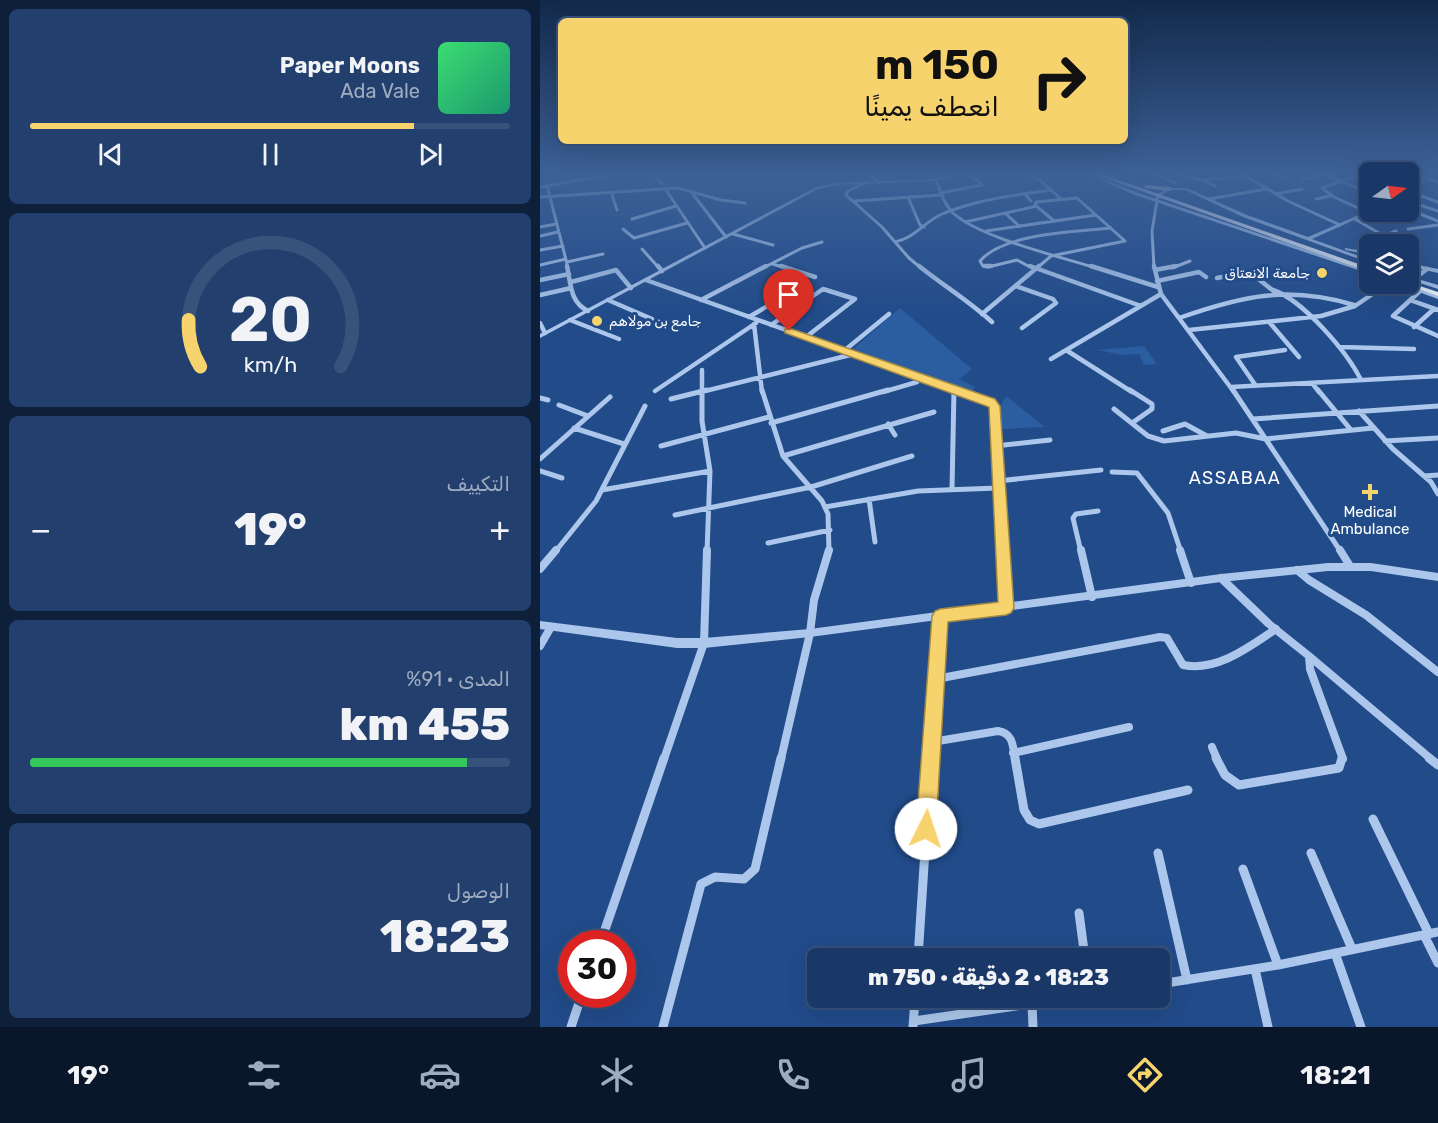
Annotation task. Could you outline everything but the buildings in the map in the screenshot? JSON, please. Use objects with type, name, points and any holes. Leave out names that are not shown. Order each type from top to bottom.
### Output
[{"type":"highway","points":[[1244,220],[1359,266]]},
{"type":"highway","points":[[1419,284],[1438,292]]},
{"type":"street","points":[[555,220],[567,260],[574,303],[588,311]]},
{"type":"street","points":[[685,220],[705,248]]},
{"type":"street","points":[[713,220],[726,237]]},
{"type":"street","points":[[540,323],[543,334],[759,220]]},
{"type":"street","points":[[872,220],[909,258],[954,294],[970,302],[992,322]]},
{"type":"street","points":[[918,220],[924,227]]},
{"type":"street","points":[[894,242],[908,240],[933,220]]},
{"type":"street","points":[[962,220],[1012,242],[1158,287]]},
{"type":"street","points":[[965,222],[974,220]]},
{"type":"street","points":[[1013,220],[1018,225]]},
{"type":"street","points":[[985,231],[1053,220]]},
{"type":"street","points":[[982,314],[1052,255],[1124,242],[1101,220]]},
{"type":"street","points":[[1152,220],[1155,270],[1161,294],[1231,387],[1350,566]]},
{"type":"street","points":[[1223,220],[1359,266]]},
{"type":"street","points":[[1256,220],[1359,258]]},
{"type":"street","points":[[1329,220],[1340,225]]},
{"type":"street","points":[[1308,239],[1353,220]]},
{"type":"street","points":[[1357,220],[1381,234]]},
{"type":"street","points":[[623,228],[633,238],[687,223]]},
{"type":"street","points":[[540,226],[556,224]]},
{"type":"street","points":[[1408,229],[1438,225]]},
{"type":"street","points":[[1428,227],[1436,231]]},
{"type":"street","points":[[1110,228],[1012,242],[984,254],[980,262],[990,267],[1019,260],[1034,269],[1141,306]]},
{"type":"street","points":[[1389,234],[1396,231]]},
{"type":"street","points":[[540,236],[558,232]]},
{"type":"street","points":[[733,234],[773,245]]},
{"type":"street","points":[[701,300],[793,252],[822,242]]},
{"type":"street","points":[[540,250],[563,246]]},
{"type":"street","points":[[1330,247],[1359,252]]},
{"type":"street","points":[[642,249],[662,271]]},
{"type":"street","points":[[540,265],[603,254]]},
{"type":"street","points":[[1155,270],[1172,268],[1190,261]]},
{"type":"street","points":[[773,264],[815,277]]},
{"type":"street","points":[[1237,267],[1280,296]]},
{"type":"street","points":[[1419,267],[1438,271]]},
{"type":"street","points":[[1419,274],[1427,269]]},
{"type":"street","points":[[540,295],[616,270],[631,288]]},
{"type":"street","points":[[1157,281],[1199,272],[1206,277]]},
{"type":"street","points":[[1217,278],[1247,272]]},
{"type":"street","points":[[540,280],[569,273]]},
{"type":"street","points":[[645,280],[749,317],[756,322],[845,350],[993,404],[1006,608]]},
{"type":"street","points":[[749,317],[801,286]]},
{"type":"street","points":[[1016,286],[1056,302],[1023,328]]},
{"type":"street","points":[[771,325],[823,290],[855,299],[806,337]]},
{"type":"street","points":[[1273,290],[1287,296],[1311,318],[1351,360],[1361,380]]},
{"type":"street","points":[[1438,292],[1420,291],[1393,316],[1438,336]]},
{"type":"street","points":[[1051,360],[1161,294]]},
{"type":"street","points":[[1189,330],[1311,318],[1355,306],[1372,294]]},
{"type":"street","points":[[1179,318],[1231,300],[1280,296],[1330,298],[1355,306]]},
{"type":"street","points":[[608,300],[652,319]]},
{"type":"street","points":[[1410,300],[1436,310]]},
{"type":"street","points":[[1414,327],[1436,310]]},
{"type":"street","points":[[845,350],[889,314]]},
{"type":"street","points":[[570,320],[619,339]]},
{"type":"street","points":[[663,1027],[703,880],[711,876],[744,879],[755,869],[810,633],[814,600],[829,551],[830,530],[825,507],[811,487],[783,456],[770,420],[760,377],[756,322]]},
{"type":"street","points":[[655,391],[756,322]]},
{"type":"street","points":[[1270,322],[1299,357]]},
{"type":"street","points":[[1339,347],[1414,349]]},
{"type":"street","points":[[1066,350],[1152,404],[1152,409],[1132,423]]},
{"type":"street","points":[[1256,386],[1236,356],[1285,350]]},
{"type":"street","points":[[671,399],[854,354]]},
{"type":"street","points":[[605,930],[704,643],[710,471],[704,435],[702,370]]},
{"type":"street","points":[[1231,387],[1438,376]]},
{"type":"street","points":[[661,447],[917,382]]},
{"type":"street","points":[[1312,383],[1351,430]]},
{"type":"street","points":[[952,489],[954,389]]},
{"type":"street","points":[[540,459],[610,397]]},
{"type":"street","points":[[540,398],[548,400]]},
{"type":"street","points":[[559,405],[588,416]]},
{"type":"street","points":[[540,569],[578,526],[602,490],[645,406]]},
{"type":"street","points":[[1253,419],[1438,406]]},
{"type":"street","points":[[1114,409],[1158,440],[1243,433],[1266,439],[1373,428]]},
{"type":"street","points":[[1359,411],[1385,441],[1424,476],[1435,482],[1438,494]]},
{"type":"street","points":[[783,456],[934,412]]},
{"type":"street","points":[[888,424],[895,435]]},
{"type":"street","points":[[1163,431],[1185,424],[1207,436]]},
{"type":"street","points":[[574,428],[624,444]]},
{"type":"street","points":[[1385,441],[1438,438]]},
{"type":"street","points":[[995,446],[1050,440]]},
{"type":"street","points":[[540,446],[550,449]]},
{"type":"street","points":[[675,515],[811,487],[912,456]]},
{"type":"street","points":[[825,507],[918,491],[998,484],[1101,470]]},
{"type":"street","points":[[540,471],[562,478]]},
{"type":"street","points":[[602,490],[710,471]]},
{"type":"street","points":[[1112,472],[1137,473],[1168,513],[1191,583]]},
{"type":"street","points":[[1424,476],[1438,475]]},
{"type":"street","points":[[869,499],[875,542]]},
{"type":"street","points":[[1092,597],[1073,518],[1076,514],[1098,511]]},
{"type":"street","points":[[768,543],[830,530]]},
{"type":"street","points":[[540,625],[677,644],[704,643],[810,633],[1221,578],[1297,570],[1350,566],[1400,570],[1438,577]]},
{"type":"street","points":[[1297,570],[1309,580],[1366,615],[1438,672]]},
{"type":"street","points":[[1221,578],[1276,629],[1438,765]]},
{"type":"street","points":[[919,948],[940,616]]},
{"type":"street","points":[[540,646],[551,627]]},
{"type":"street","points":[[936,679],[1163,637],[1169,641],[1184,665],[1195,667],[1228,658],[1276,629]]},
{"type":"street","points":[[1212,747],[1223,772],[1229,781],[1236,784],[1339,768],[1343,760],[1310,669],[1309,656]]},
{"type":"street","points":[[1013,753],[1129,727]]},
{"type":"street","points":[[932,742],[1002,731],[1011,738],[1024,810],[1034,823],[1039,824],[1188,790]]},
{"type":"street","points":[[1373,819],[1430,934],[1438,963]]},
{"type":"street","points":[[1158,853],[1187,980]]},
{"type":"street","points":[[1311,853],[1352,949]]},
{"type":"street","points":[[1243,869],[1278,965]]},
{"type":"street","points":[[1079,913],[1084,948]]},
{"type":"street","points":[[1170,983],[1278,965],[1430,934]]},
{"type":"street","points":[[1335,953],[1361,1027]]},
{"type":"street","points":[[1255,969],[1268,1027]]},
{"type":"street","points":[[571,1027],[577,1008]]},
{"type":"street","points":[[914,1008],[913,1024],[1008,1008]]},
{"type":"street","points":[[1032,1008],[1033,1027]]},
{"type":"shaded area","points":[[900,308],[972,369],[959,379],[975,387],[972,392],[853,349]]},
{"type":"shaded area","points":[[1144,346],[1157,364],[1144,365],[1139,354],[1122,355],[1097,350]]},
{"type":"shaded area","points":[[1006,396],[1045,427],[1002,429],[998,410]]},
{"type":"place","name":"جامعة الانعتاق","points":[[1322,273]]},
{"type":"place","name":"جامع بن مولاهم","points":[[597,321]]},
{"type":"place","name":"Medical Ambulance","points":[[1370,492]]},
{"type":"district","name":"ASSABAA","points":[[1235,478]]},
{"type":"route","points":[[789,331],[991,402],[994,406],[1006,608],[940,616],[926,829]]}]
